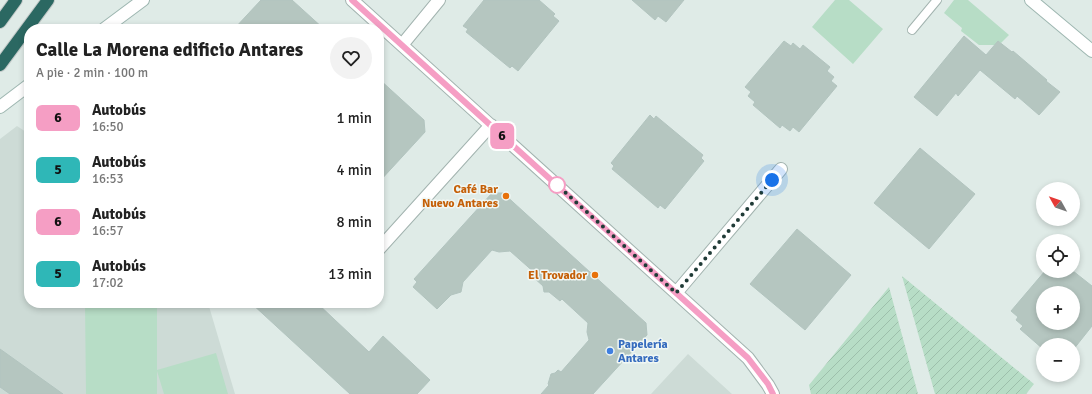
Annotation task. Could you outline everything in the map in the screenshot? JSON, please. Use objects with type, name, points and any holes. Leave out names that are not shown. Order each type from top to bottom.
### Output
[{"type":"highway","points":[[0,22],[16,0]]},
{"type":"highway","points":[[30,24],[48,0]]},
{"type":"highway","points":[[0,65],[24,32]]},
{"type":"street","points":[[111,24],[143,0]]},
{"type":"street","points":[[352,0],[379,24]]},
{"type":"street","points":[[402,45],[439,0]]},
{"type":"street","points":[[1031,0],[1092,51]]},
{"type":"street","points":[[384,29],[748,358],[768,384],[772,394]]},
{"type":"street","points":[[0,107],[24,89]]},
{"type":"street","points":[[384,243],[491,125]]},
{"type":"street","points":[[676,293],[781,169]]},
{"type":"lane","points":[[912,30],[937,0]]},
{"type":"shaded area","points":[[17,126],[24,131],[24,308],[209,308],[235,394],[0,394],[0,139]]},
{"type":"shaded area","points":[[688,354],[732,394],[651,394]]},
{"type":"green space","points":[[835,0],[849,0],[883,29],[853,64],[812,27]]},
{"type":"green space","points":[[954,0],[968,0],[1009,35],[1001,43],[998,41],[995,45],[979,45],[961,31],[962,28],[944,13]]},
{"type":"green space","points":[[902,276],[1034,384],[1026,394],[935,394]]},
{"type":"green space","points":[[889,287],[918,394],[811,394],[809,385]]},
{"type":"green space","points":[[85,308],[157,308],[157,370],[216,353],[228,394],[164,394],[157,371],[157,394],[86,394]]},
{"type":"building","points":[[261,0],[292,0],[318,24],[239,24]]},
{"type":"building","points":[[484,0],[539,0],[555,14],[553,16],[559,21],[518,71],[512,66],[510,68],[466,32],[468,29],[463,26]]},
{"type":"building","points":[[632,0],[684,0],[666,22],[658,16],[655,20]]},
{"type":"building","points":[[964,36],[986,55],[998,41],[1012,52],[1013,51],[1060,92],[1039,115],[1017,96],[1015,99],[980,70],[958,96],[956,93],[937,116],[914,97]]},
{"type":"building","points":[[784,41],[791,46],[793,43],[800,49],[803,45],[830,67],[827,71],[834,77],[831,81],[837,86],[799,132],[793,127],[790,131],[782,125],[780,128],[753,105],[755,102],[748,96],[751,92],[745,87]]},
{"type":"building","points":[[384,84],[424,120],[425,132],[384,177]]},
{"type":"building","points":[[650,115],[654,119],[656,116],[703,155],[701,158],[704,161],[665,209],[660,205],[658,208],[612,169],[614,166],[611,163]]},
{"type":"building","points":[[920,148],[975,194],[929,249],[874,203]]},
{"type":"building","points":[[492,193],[503,193],[646,323],[647,335],[593,394],[541,394],[549,385],[551,374],[558,370],[561,372],[589,340],[587,332],[588,323],[562,299],[560,301],[549,292],[544,292],[543,286],[533,277],[536,274],[510,251],[499,252],[492,250],[463,282],[461,292],[451,295],[437,309],[413,287],[417,282],[414,279]]},
{"type":"building","points":[[797,229],[851,275],[805,330],[750,284]]},
{"type":"building","points":[[1080,277],[1092,286],[1092,326],[1080,341],[1080,338],[1036,338],[1036,343],[1020,329],[1023,326],[1016,320],[1018,317],[1011,311],[1039,278],[1080,278]]},
{"type":"building","points":[[256,308],[322,308],[369,352],[383,336],[430,380],[417,394],[350,394]]},
{"type":"building","points":[[0,349],[63,394],[10,394],[0,387]]},
{"type":"bus line","name":"6","points":[[352,0],[379,24]]},
{"type":"bus line","name":"6","points":[[384,29],[748,358],[768,384],[773,394]]},
{"type":"place","name":"Café Bar Nuevo Antares","points":[[506,196]]},
{"type":"place","name":"El Trovador","points":[[595,275]]},
{"type":"place","name":"Papelería Antares","points":[[610,351]]},
{"type":"route","points":[[557,185],[556,184],[676,293],[772,180]]}]
